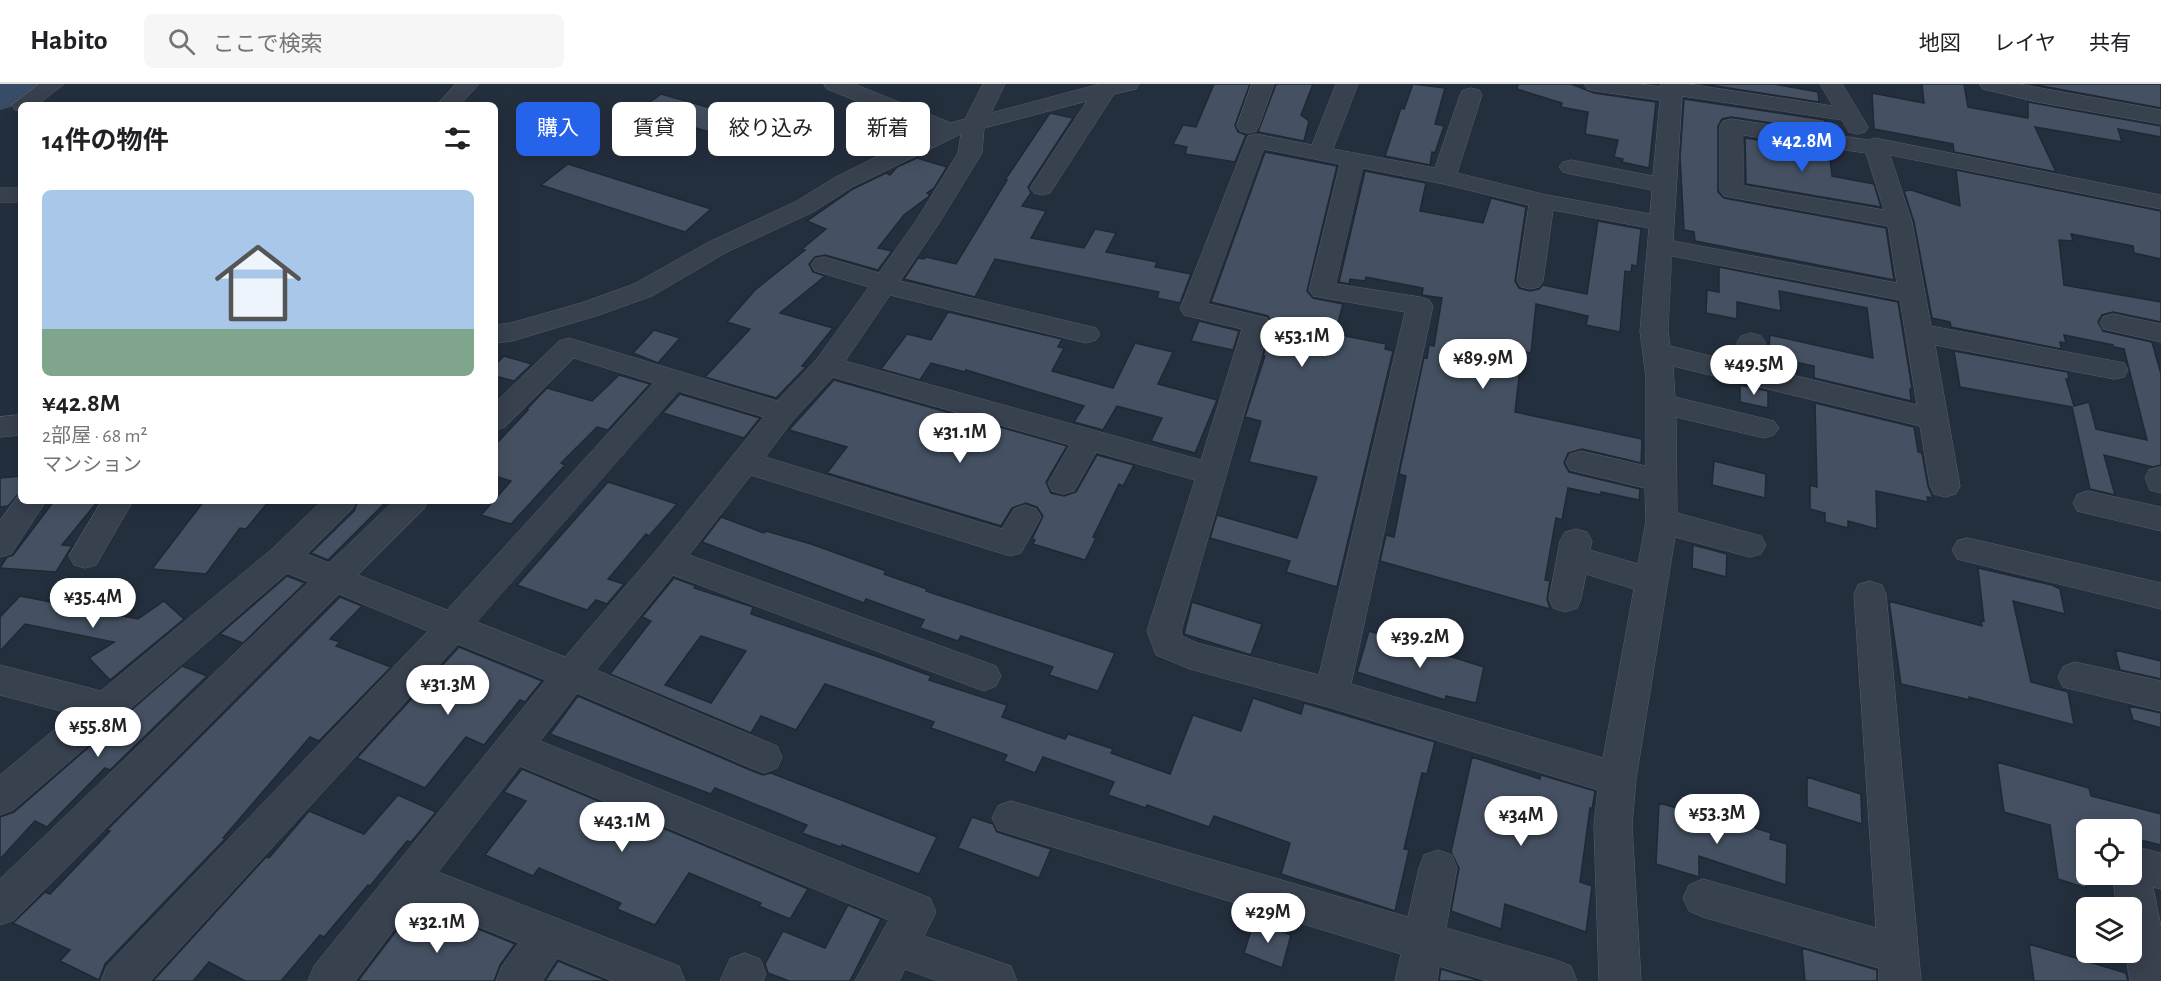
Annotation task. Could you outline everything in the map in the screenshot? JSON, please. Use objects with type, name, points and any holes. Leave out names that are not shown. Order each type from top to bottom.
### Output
[{"type":"street","points":[[22,102],[53,84]]},
{"type":"street","points":[[451,102],[468,84]]},
{"type":"street","points":[[835,84],[961,127]]},
{"type":"street","points":[[961,127],[994,84]]},
{"type":"street","points":[[1248,126],[1263,84]]},
{"type":"street","points":[[1320,153],[1347,84]]},
{"type":"street","points":[[1595,84],[1671,89],[1850,115]]},
{"type":"street","points":[[1832,84],[1873,148],[1899,220],[1945,486]]},
{"type":"street","points":[[1991,84],[2037,95],[2161,117]]},
{"type":"street","points":[[501,338],[643,290],[718,247],[804,207],[844,182],[961,127],[1117,86]]},
{"type":"street","points":[[1042,188],[1117,86]]},
{"type":"street","points":[[1620,981],[1613,825],[1618,779],[1662,520],[1659,480],[1663,404],[1659,353],[1654,331],[1671,89]]},
{"type":"street","points":[[1443,177],[1471,95]]},
{"type":"street","points":[[1899,220],[1732,191],[1731,126],[1873,148],[1875,145],[2161,201]]},
{"type":"street","points":[[329,981],[571,675],[667,560],[783,413],[827,366],[927,223],[970,153],[961,127]]},
{"type":"street","points":[[1618,779],[1332,693],[1190,655],[1168,645],[1164,631],[1257,324],[1193,309],[1256,141],[1443,177],[1542,201],[1660,234],[1912,294]]},
{"type":"street","points":[[1332,693],[1420,306],[1322,290],[1353,160]]},
{"type":"street","points":[[1571,167],[1664,185]]},
{"type":"street","points":[[0,195],[18,195]]},
{"type":"street","points":[[1530,281],[1542,201]]},
{"type":"street","points":[[824,265],[885,284],[1086,334]]},
{"type":"street","points":[[2113,323],[2161,333]]},
{"type":"street","points":[[1919,333],[2114,370]]},
{"type":"street","points":[[1751,342],[1753,376]]},
{"type":"street","points":[[498,417],[569,347],[783,413]]},
{"type":"street","points":[[1659,353],[1934,419]]},
{"type":"street","points":[[827,366],[1212,474]]},
{"type":"street","points":[[122,981],[453,627],[674,380]]},
{"type":"street","points":[[1663,404],[1764,428]]},
{"type":"street","points":[[0,427],[18,425]]},
{"type":"street","points":[[1063,483],[1088,439]]},
{"type":"street","points":[[746,462],[1010,544],[1025,517]]},
{"type":"street","points":[[1581,462],[1659,480]]},
{"type":"street","points":[[2088,503],[2160,523]]},
{"type":"street","points":[[0,545],[29,504]]},
{"type":"street","points":[[85,556],[116,504]]},
{"type":"street","points":[[0,798],[283,558],[337,504]]},
{"type":"street","points":[[0,906],[410,504]]},
{"type":"street","points":[[1662,520],[1750,545]]},
{"type":"street","points":[[1565,599],[1574,549],[1651,581]]},
{"type":"street","points":[[1968,549],[2161,596]]},
{"type":"street","points":[[283,558],[571,675],[764,757]]},
{"type":"street","points":[[667,560],[984,676]]},
{"type":"street","points":[[1703,898],[1899,967],[1870,594]]},
{"type":"street","points":[[2075,677],[2161,696]]},
{"type":"street","points":[[0,680],[107,708]]},
{"type":"street","points":[[514,747],[916,912],[876,981]]},
{"type":"street","points":[[1011,818],[1556,981]]},
{"type":"street","points":[[2142,866],[2161,871]]},
{"type":"street","points":[[1416,981],[1438,868]]},
{"type":"street","points":[[408,879],[664,981]]},
{"type":"street","points":[[2133,885],[2151,981]]},
{"type":"street","points":[[517,981],[549,935]]},
{"type":"street","points":[[896,946],[996,981]]},
{"type":"building","points":[[1214,84],[1250,84],[1235,125],[1238,132],[1246,135],[1235,162],[1185,154],[1187,147],[1173,144],[1183,125],[1196,127]]},
{"type":"building","points":[[1276,84],[1313,84],[1301,115],[1309,121],[1304,141],[1258,132]]},
{"type":"building","points":[[1413,84],[1445,88],[1435,124],[1444,126],[1435,153],[1432,152],[1430,165],[1385,156],[1401,108],[1404,109]]},
{"type":"building","points":[[1518,84],[1571,84],[1594,93],[1656,102],[1649,168],[1622,162],[1623,159],[1614,157],[1618,140],[1585,134],[1588,112],[1561,107],[1562,103],[1517,89]]},
{"type":"building","points":[[1703,84],[1774,84],[1818,92],[1819,102]]},
{"type":"building","points":[[1922,84],[1964,84],[1968,107],[2028,118],[2028,102],[2161,126],[2161,137],[2118,129],[2122,142],[2035,127],[2056,172],[1954,152],[1953,144],[1874,129],[1872,93],[1924,103]]},
{"type":"building","points":[[2031,84],[2161,84],[2161,108]]},
{"type":"building","points":[[661,94],[689,102],[650,102]]},
{"type":"building","points":[[1684,99],[1825,120],[1826,131],[1731,117],[1722,119],[1718,126],[1718,192],[1724,198],[1886,228],[1894,280],[1695,241],[1694,232],[1684,230],[1680,157]]},
{"type":"building","points":[[696,104],[708,107],[708,132],[696,128]]},
{"type":"building","points":[[1050,113],[1073,118],[1028,187],[1031,193],[1022,206],[1046,211],[1031,238],[1084,248],[1095,229],[1116,233],[1106,252],[1157,262],[1155,267],[1191,274],[1180,303],[1157,298],[1159,292],[995,259],[975,297],[904,279],[918,258],[926,257],[956,264],[1007,180],[1005,180]]},
{"type":"building","points":[[1745,138],[1829,150],[1832,176],[1874,184],[1881,207],[1746,184]]},
{"type":"building","points":[[1265,152],[1337,166],[1307,291],[1313,298],[1343,304],[1335,334],[1386,344],[1385,349],[1393,351],[1337,587],[1286,572],[1290,561],[1210,538],[1217,515],[1297,538],[1317,477],[1249,462],[1261,421],[1245,417],[1265,356],[1263,356],[1272,323],[1268,316],[1211,302]]},
{"type":"building","points":[[917,158],[947,167],[934,188],[927,193],[930,194],[928,197],[904,215],[878,248],[892,251],[878,270],[825,255],[815,257],[809,264],[813,272],[825,276],[780,313],[833,328],[802,366],[806,367],[776,398],[705,377],[750,329],[727,322],[755,290],[805,250],[802,249],[826,229],[807,221],[853,189],[886,173],[890,175],[897,167]]},
{"type":"building","points":[[568,164],[711,209],[685,232],[541,185]]},
{"type":"building","points":[[1956,170],[2161,211],[2161,259],[2134,253],[2133,246],[2071,234],[2073,241],[2059,240],[2064,285],[2161,302],[2161,322],[2113,312],[2102,315],[2098,322],[2103,331],[2152,342],[2161,374],[2161,465],[2153,467],[2104,455],[2115,495],[2090,489],[2072,407],[1960,387],[1954,351],[2068,372],[2069,380],[2066,379],[2074,406],[2089,402],[2096,429],[2147,440],[2124,349],[2064,335],[2066,343],[2060,342],[2061,349],[1951,327],[1950,322],[1932,318],[1914,222],[1904,191],[1911,190],[1960,206]]},
{"type":"building","points":[[1365,171],[1426,183],[1420,211],[1483,223],[1491,198],[1526,207],[1515,281],[1519,288],[1530,291],[1539,289],[1543,285],[1587,294],[1598,221],[1641,229],[1637,266],[1632,265],[1631,272],[1625,271],[1620,332],[1586,325],[1588,316],[1536,304],[1531,353],[1522,351],[1515,412],[1642,439],[1641,463],[1582,449],[1568,453],[1564,463],[1569,472],[1640,489],[1639,500],[1568,488],[1562,520],[1556,518],[1545,580],[1550,581],[1547,599],[1550,609],[1380,561],[1386,535],[1394,537],[1406,476],[1399,474],[1424,357],[1427,358],[1429,345],[1434,346],[1442,298],[1422,295],[1423,288],[1366,277],[1365,281],[1350,279],[1349,284],[1339,282]]},
{"type":"building","points":[[1719,267],[1898,302],[1912,389],[1910,389],[1911,401],[1814,378],[1814,366],[1768,356],[1770,335],[1873,358],[1867,308],[1779,291],[1781,311],[1737,302],[1737,319],[1706,313],[1707,290],[1719,292]]},
{"type":"building","points":[[948,312],[1062,339],[1058,347],[1064,348],[1052,371],[1113,388],[1135,343],[1173,352],[1158,384],[1217,400],[1195,453],[1151,441],[1162,418],[1117,406],[1103,430],[1074,422],[1084,406],[966,370],[965,372],[931,363],[920,380],[881,369],[907,334],[931,340]]},
{"type":"building","points":[[1199,321],[1239,331],[1233,350],[1191,341]]},
{"type":"building","points":[[654,330],[680,338],[658,363],[633,353]]},
{"type":"building","points":[[504,356],[532,364],[514,381],[498,377],[498,362]]},
{"type":"building","points":[[619,375],[650,384],[608,430],[597,427],[561,463],[565,465],[511,524],[481,515],[491,504],[498,504],[498,496],[511,481],[498,477],[498,442],[547,388],[592,401]]},
{"type":"building","points":[[834,380],[1067,446],[1046,482],[1051,493],[1064,496],[1076,492],[1097,455],[1134,465],[1123,486],[1119,484],[1093,537],[1096,538],[1085,560],[1033,544],[1035,540],[1032,539],[1043,516],[1037,507],[1026,503],[1012,508],[1001,526],[827,473],[847,447],[789,430]]},
{"type":"building","points":[[1740,385],[1768,391],[1768,408],[1740,402]]},
{"type":"building","points":[[680,394],[760,418],[744,438],[663,413]]},
{"type":"building","points":[[1815,403],[1914,427],[1918,452],[1922,453],[1928,486],[1933,498],[1927,497],[1928,502],[1876,491],[1877,529],[1848,521],[1848,528],[1825,522],[1825,513],[1810,509],[1810,485],[1817,487]]},
{"type":"building","points":[[1714,461],[1766,474],[1765,498],[1712,485]]},
{"type":"building","points":[[18,476],[18,494],[8,506],[0,507],[0,478]]},
{"type":"building","points":[[608,482],[677,504],[649,536],[646,534],[608,579],[624,584],[607,604],[596,600],[587,610],[517,585]]},
{"type":"building","points":[[52,504],[96,504],[62,545],[72,546],[56,572],[0,568],[7,557],[13,555]]},
{"type":"building","points":[[202,504],[267,504],[246,529],[240,528],[206,574],[152,569]]},
{"type":"building","points":[[357,504],[384,504],[328,560],[311,553],[354,511]]},
{"type":"building","points":[[721,517],[764,533],[766,531],[811,544],[886,571],[884,574],[927,589],[926,591],[1115,653],[1098,691],[1049,675],[1053,667],[961,636],[958,641],[920,628],[924,620],[866,599],[864,603],[702,542]]},
{"type":"building","points":[[1693,545],[1727,554],[1726,577],[1692,568]]},
{"type":"building","points":[[1978,568],[2052,585],[2060,589],[2065,614],[2013,601],[2031,682],[2068,692],[2074,725],[1969,697],[1970,700],[1901,684],[1889,601],[1982,626],[1981,620],[1984,621]]},
{"type":"building","points":[[287,576],[305,583],[243,643],[220,634]]},
{"type":"building","points":[[674,578],[696,586],[694,588],[753,607],[751,614],[931,676],[929,680],[1007,705],[1002,717],[1065,739],[1068,734],[1113,749],[1111,753],[1170,774],[1193,715],[1241,731],[1253,698],[1301,714],[1304,703],[1435,742],[1427,774],[1422,773],[1404,849],[1409,850],[1395,911],[1281,874],[1290,843],[1214,816],[1209,827],[1147,805],[1146,808],[1108,795],[1114,782],[1043,757],[1035,773],[1004,761],[1007,755],[931,728],[934,722],[825,684],[796,730],[761,716],[751,733],[610,674],[651,621],[642,617]],"holes":[[[701,636],[746,651],[711,703],[665,685]]]},
{"type":"building","points":[[20,596],[138,619],[164,601],[184,619],[110,680],[89,658],[114,642],[25,624],[0,651],[0,617]]},
{"type":"building","points":[[340,597],[362,606],[330,639],[340,642],[336,646],[391,667],[319,741],[310,737],[223,838],[225,839],[105,964],[99,980],[60,961],[70,950],[13,923],[45,892],[50,894],[110,831],[107,830]]},
{"type":"building","points":[[1192,602],[1262,624],[1251,655],[1184,634]]},
{"type":"building","points":[[1369,631],[1484,667],[1476,703],[1446,696],[1445,700],[1357,672]]},
{"type":"building","points":[[459,647],[542,681],[525,702],[520,700],[484,745],[466,737],[425,788],[357,758]]},
{"type":"building","points":[[2115,650],[2161,661],[2161,679],[2120,670]]},
{"type":"building","points":[[182,666],[207,676],[110,770],[105,768],[47,827],[35,821],[0,859],[0,817],[14,812]]},
{"type":"building","points":[[578,696],[750,770],[763,775],[771,773],[937,837],[919,874],[842,845],[841,847],[802,833],[807,825],[715,788],[711,794],[550,734]]},
{"type":"building","points":[[2129,706],[2161,713],[2161,728],[2133,720]]},
{"type":"building","points":[[1472,757],[1540,779],[1541,775],[1595,791],[1592,809],[1590,808],[1580,882],[1592,886],[1586,932],[1505,904],[1501,929],[1451,911],[1459,868],[1451,852]]},
{"type":"building","points":[[1997,762],[2089,788],[2091,796],[2161,814],[2161,845],[2142,840],[2142,819],[2076,819],[2076,885],[2058,879],[2050,825],[2004,812]]},
{"type":"building","points":[[522,769],[808,889],[790,919],[759,906],[761,903],[689,873],[655,925],[617,909],[621,903],[539,868],[533,876],[485,855],[526,801],[504,792]]},
{"type":"building","points":[[1807,777],[1861,794],[1862,824],[1807,807]]},
{"type":"building","points":[[398,795],[436,812],[411,842],[407,841],[324,937],[320,935],[281,981],[245,981],[209,962],[193,981],[153,981],[266,857],[269,858],[309,811],[364,834]]},
{"type":"building","points":[[1659,803],[1730,823],[1730,820],[1771,833],[1770,839],[1787,844],[1786,885],[1699,856],[1699,877],[1656,864]]},
{"type":"building","points":[[972,817],[993,824],[997,832],[1051,849],[1039,878],[958,848]]},
{"type":"building","points":[[848,905],[881,919],[850,981],[789,981],[768,973],[765,964],[783,931],[825,948]]},
{"type":"building","points":[[412,910],[469,937],[476,928],[515,944],[500,965],[494,981],[358,981]]},
{"type":"building","points":[[1254,921],[1291,935],[1282,968],[1244,953]]},
{"type":"building","points":[[2029,944],[2076,958],[2076,963],[2093,963],[2126,973],[2128,981],[2034,981]]},
{"type":"building","points":[[1802,948],[1877,970],[1877,981],[1805,981]]},
{"type":"building","points":[[558,961],[607,981],[545,981]]},
{"type":"building","points":[[1441,969],[1480,981],[1439,981]]},
{"type":"waterway","points":[[0,100],[23,84]]}]
